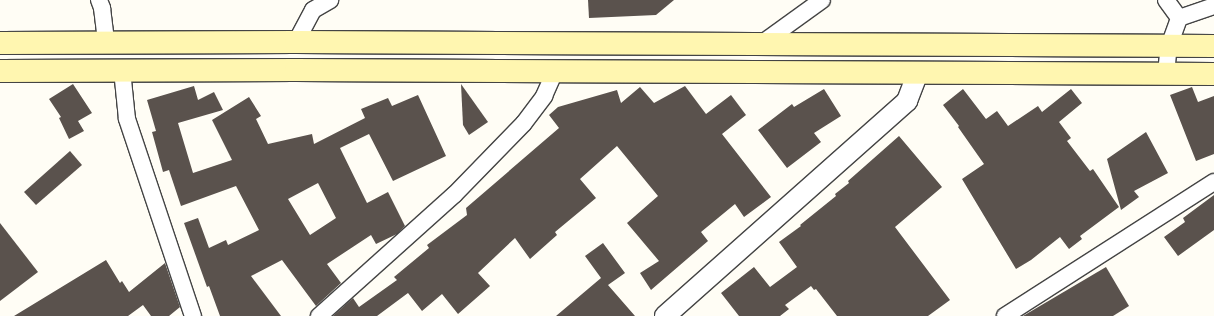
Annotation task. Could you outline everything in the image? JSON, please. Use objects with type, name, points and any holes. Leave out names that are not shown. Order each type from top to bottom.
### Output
[{"type":"main road","points":[[0,43],[296,42],[1214,46]]},
{"type":"main road","points":[[0,71],[555,71],[1214,74]]},
{"type":"street","points":[[99,0],[102,8],[106,42]]},
{"type":"street","points":[[296,42],[313,10],[330,0]]},
{"type":"street","points":[[761,44],[822,0]]},
{"type":"street","points":[[1166,0],[1179,18]]},
{"type":"street","points":[[1179,18],[1214,6]]},
{"type":"street","points":[[1166,73],[1169,46],[1179,18]]},
{"type":"street","points":[[122,70],[127,119],[193,316]]},
{"type":"street","points":[[319,316],[454,195],[524,123],[544,96],[555,71]]},
{"type":"street","points":[[665,316],[907,101],[918,72]]},
{"type":"street","points":[[1005,316],[1214,182]]},
{"type":"building","points":[[588,0],[674,0],[656,15],[589,18]]},
{"type":"building","points":[[73,84],[92,113],[78,121],[84,131],[69,139],[59,118],[61,117],[49,99]]},
{"type":"building","points":[[461,84],[488,122],[469,135],[463,125]]},
{"type":"building","points":[[194,86],[198,100],[214,92],[223,110],[178,123],[193,173],[232,160],[212,120],[249,97],[261,116],[256,119],[268,144],[312,134],[314,144],[365,118],[361,109],[388,98],[392,106],[418,95],[446,156],[393,181],[369,134],[340,148],[367,203],[388,192],[405,226],[397,234],[376,244],[371,235],[327,264],[341,283],[316,306],[282,260],[251,276],[281,316],[220,316],[209,286],[207,287],[184,223],[198,218],[209,248],[226,240],[228,245],[259,230],[236,186],[181,206],[169,170],[163,172],[152,132],[156,131],[147,100]],"holes":[[[318,183],[336,218],[310,235],[288,199]]]},
{"type":"building","points":[[685,86],[706,114],[731,95],[746,115],[722,134],[771,197],[744,217],[735,204],[701,232],[708,241],[651,290],[640,273],[659,261],[627,223],[658,196],[617,146],[580,179],[596,198],[555,232],[557,235],[530,259],[515,238],[478,273],[490,286],[458,314],[442,294],[422,311],[408,293],[377,316],[333,316],[353,298],[359,307],[397,280],[394,277],[429,248],[427,245],[467,215],[466,208],[559,128],[549,115],[558,107],[617,90],[621,103],[640,87],[654,103]]},
{"type":"building","points":[[1192,87],[1198,102],[1214,96],[1214,154],[1196,161],[1170,95]]},
{"type":"building","points":[[824,89],[841,116],[814,133],[821,142],[787,168],[758,130],[792,104],[794,107]]},
{"type":"building","points":[[963,89],[986,119],[997,111],[1008,126],[1038,106],[1042,112],[1071,89],[1082,103],[1059,122],[1071,138],[1067,141],[1090,171],[1093,169],[1119,207],[1080,236],[1082,239],[1069,249],[1060,237],[1031,260],[1016,269],[962,179],[984,164],[943,105]]},
{"type":"building","points":[[1146,132],[1168,173],[1134,191],[1139,197],[1121,210],[1107,159]]},
{"type":"building","points":[[899,136],[942,187],[895,227],[950,300],[928,316],[837,316],[816,289],[814,290],[811,286],[785,305],[789,309],[780,316],[739,316],[721,293],[754,267],[770,287],[797,267],[779,242],[801,226],[800,225],[836,196],[835,194],[849,183],[848,181]]},
{"type":"building","points":[[70,151],[82,165],[36,205],[24,192]]},
{"type":"building","points":[[1214,195],[1214,230],[1178,256],[1164,237],[1185,222],[1183,218]]},
{"type":"building","points":[[0,223],[38,272],[0,301]]},
{"type":"building","points":[[603,243],[625,273],[608,285],[635,316],[556,316],[601,278],[585,256]]},
{"type":"building","points":[[106,260],[120,283],[122,281],[129,292],[165,263],[180,307],[169,316],[151,316],[143,305],[128,316],[14,316]]},
{"type":"building","points":[[1106,267],[1129,306],[1113,316],[1023,316]]}]
